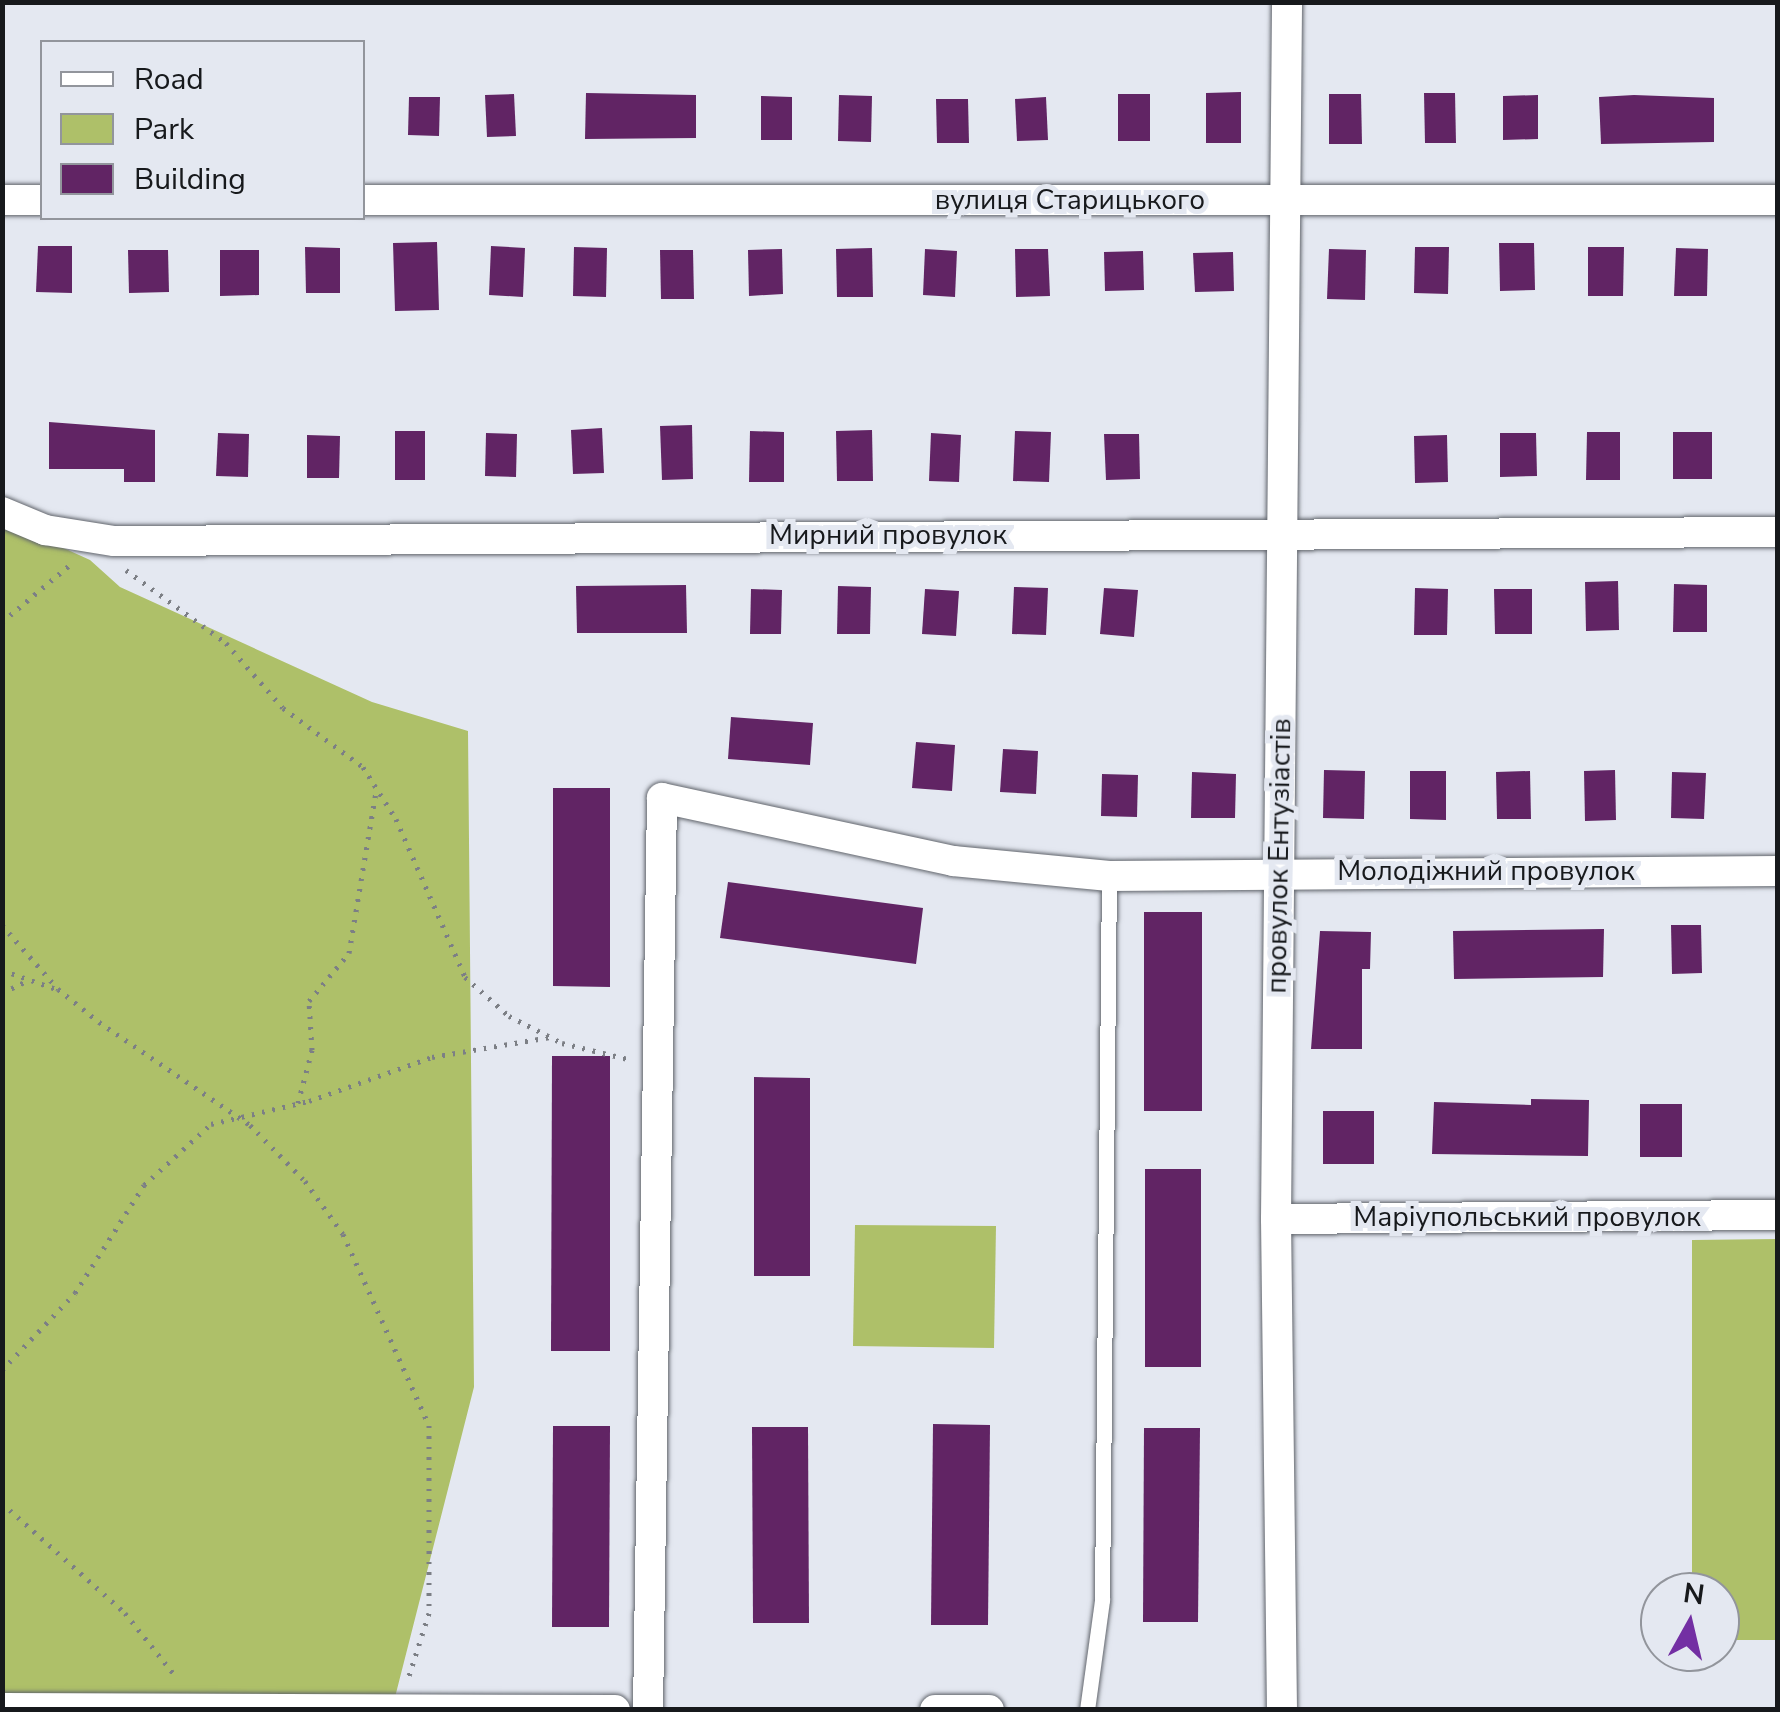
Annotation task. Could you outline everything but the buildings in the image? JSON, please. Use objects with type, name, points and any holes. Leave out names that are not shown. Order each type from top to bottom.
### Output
[{"type":"street","name":"провулок Ентузіастів","points":[[1282,1710],[1276,1219],[1287,2]]},
{"type":"street","points":[[2,200],[40,200]]},
{"type":"street","name":"вулиця Старицького","points":[[365,200],[1778,200]]},
{"type":"street","name":"Мирний провулок","points":[[2,512],[96,540],[1778,532]]},
{"type":"street","name":"Молодіжний провулок","points":[[654,1066],[662,798],[953,861],[1108,876],[1778,871]]},
{"type":"street","points":[[648,1710],[654,1066]]},
{"type":"street","name":"Маріупольський провулок","points":[[1276,1219],[1778,1215]]},
{"type":"street","points":[[2,1708],[398,1706],[615,1710]]},
{"type":"street","points":[[935,1710],[989,1710]]},
{"type":"lane","points":[[1087,1710],[1102,1600],[1108,876]]},
{"type":"path","points":[[2,622],[96,540],[132,576],[226,643],[283,708],[363,767],[396,819],[464,977],[509,1016],[550,1037],[654,1066]]},
{"type":"path","points":[[298,1103],[312,1050],[309,1001],[349,954],[376,790]]},
{"type":"path","points":[[2,925],[58,989],[238,1115],[304,1181],[344,1234],[422,1400],[430,1446],[429,1613],[398,1706]]},
{"type":"path","points":[[2,970],[58,989]]},
{"type":"path","points":[[2,993],[28,980]]},
{"type":"path","points":[[2,1370],[75,1293],[166,1160],[211,1124],[298,1103],[432,1057],[550,1037]]},
{"type":"path","points":[[2,1504],[125,1613],[186,1688],[187,1708]]},
{"type":"green space","points":[[2,520],[90,560],[120,587],[372,702],[468,731],[474,1387],[392,1709],[3,1709]]},
{"type":"green space","points":[[855,1225],[996,1226],[994,1348],[853,1346]]},
{"type":"green space","points":[[1777,1239],[1777,1640],[1740,1640],[1740,1572],[1692,1572],[1692,1240]]}]
